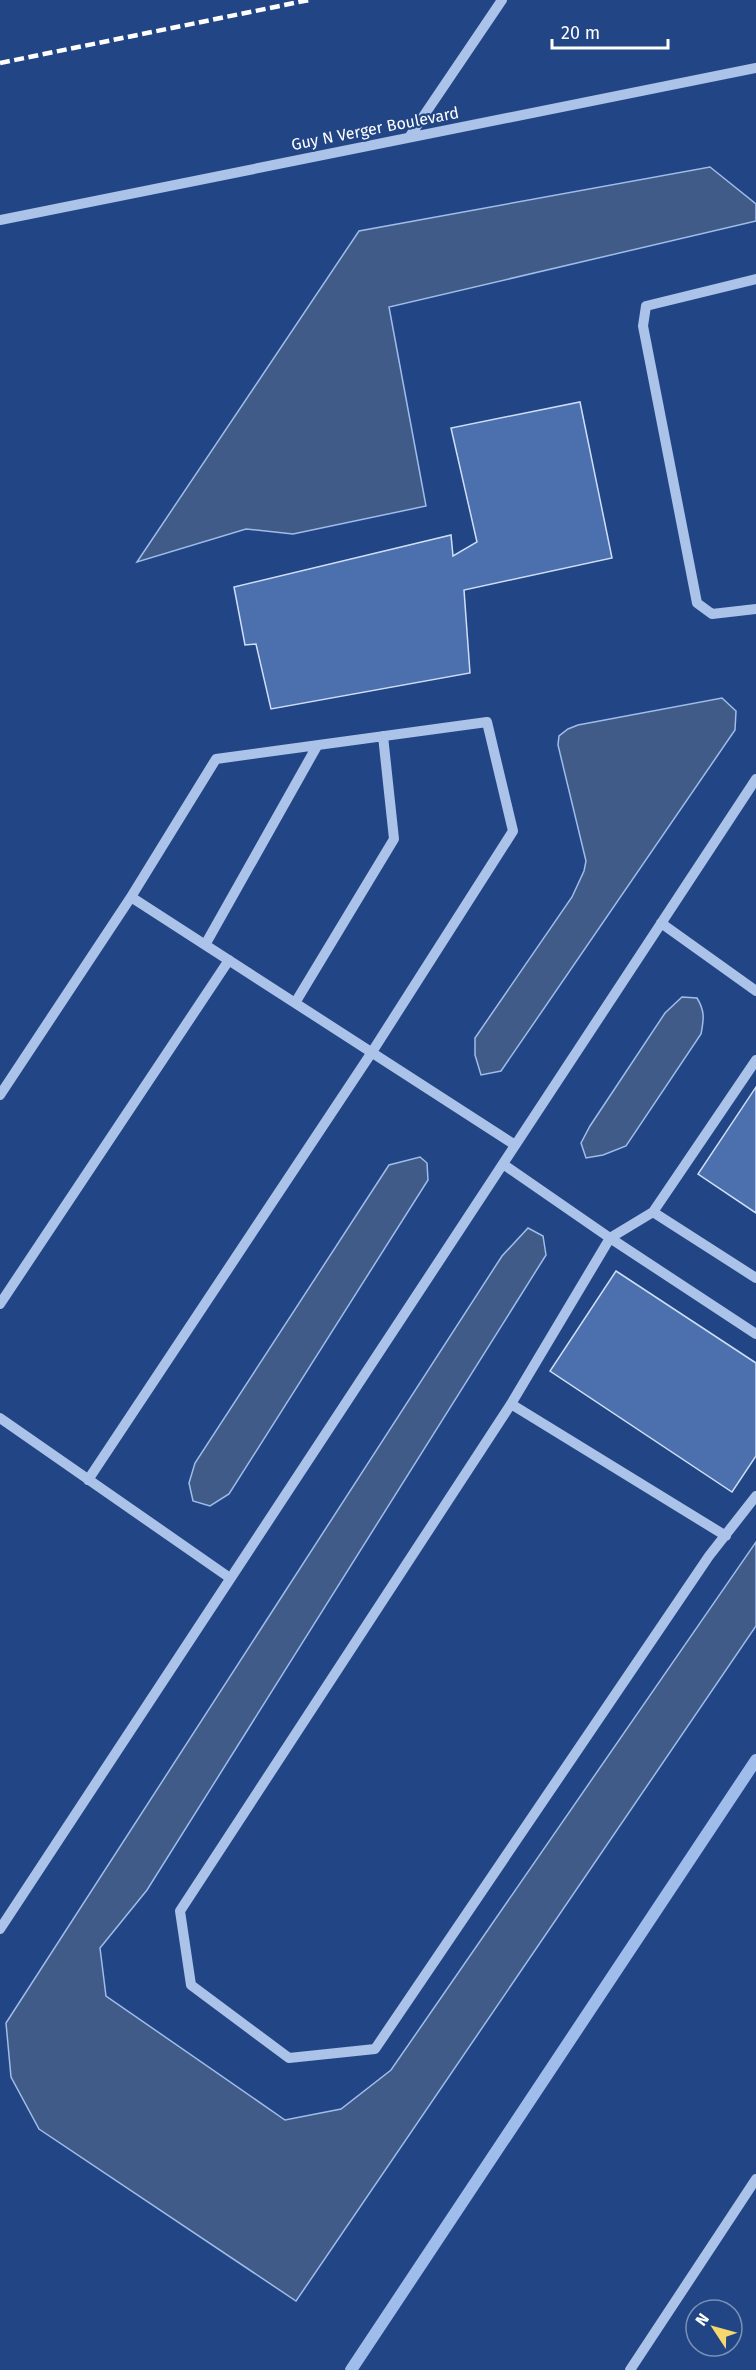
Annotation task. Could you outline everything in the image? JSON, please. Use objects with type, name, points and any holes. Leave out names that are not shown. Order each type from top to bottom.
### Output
[{"type":"street","points":[[410,136],[502,0]]},
{"type":"street","name":"Guy N Verger Boulevard","points":[[0,220],[756,68]]},
{"type":"street","points":[[756,279],[646,306],[643,326],[697,603],[712,614],[756,609]]},
{"type":"street","points":[[0,1095],[131,897],[216,759],[487,722],[513,831],[372,1052],[88,1479]]},
{"type":"street","points":[[295,1003],[394,839],[383,736]]},
{"type":"street","points":[[205,945],[317,746]]},
{"type":"street","points":[[0,1929],[756,779]]},
{"type":"street","points":[[131,897],[515,1145]]},
{"type":"street","points":[[661,924],[756,991]]},
{"type":"street","points":[[0,1304],[229,960]]},
{"type":"street","points":[[756,1060],[653,1212],[610,1238],[511,1404],[180,1911],[191,1985],[289,2058],[375,2049],[710,1556],[756,1496]]},
{"type":"street","points":[[503,1164],[756,1334]]},
{"type":"street","points":[[653,1212],[756,1278]]},
{"type":"street","points":[[511,1404],[726,1536]]},
{"type":"street","points":[[0,1418],[230,1578]]},
{"type":"street","points":[[630,2370],[756,2179]]},
{"type":"water","points":[[710,167],[756,204],[756,221],[389,307],[426,506],[293,534],[246,529],[137,562],[359,231]]},
{"type":"water","points":[[722,698],[736,711],[735,730],[501,1071],[481,1075],[475,1055],[475,1038],[572,897],[584,871],[586,861],[558,745],[559,736],[578,725]]},
{"type":"water","points":[[682,997],[697,998],[700,1003],[703,1015],[701,1034],[626,1146],[603,1155],[586,1158],[581,1143],[590,1126],[665,1013]]},
{"type":"water","points":[[420,1157],[427,1163],[428,1180],[229,1494],[210,1506],[193,1501],[189,1483],[195,1463],[389,1165]]},
{"type":"water","points":[[528,1228],[543,1236],[546,1255],[147,1890],[100,1948],[106,1996],[285,2120],[341,2109],[391,2070],[756,1542],[756,1626],[296,2301],[39,2129],[11,2077],[6,2023],[502,1256]]},
{"type":"building","points":[[580,402],[612,558],[464,590],[470,673],[271,709],[256,644],[245,645],[234,587],[451,535],[453,556],[477,542],[451,428]]},
{"type":"building","points":[[756,1087],[756,1213],[698,1174]]},
{"type":"building","points":[[616,1271],[756,1363],[756,1456],[732,1492],[550,1371]]},
{"type":"waterway","points":[[351,2370],[756,1760]]},
{"type":"railway","points":[[0,63],[309,0]]}]
